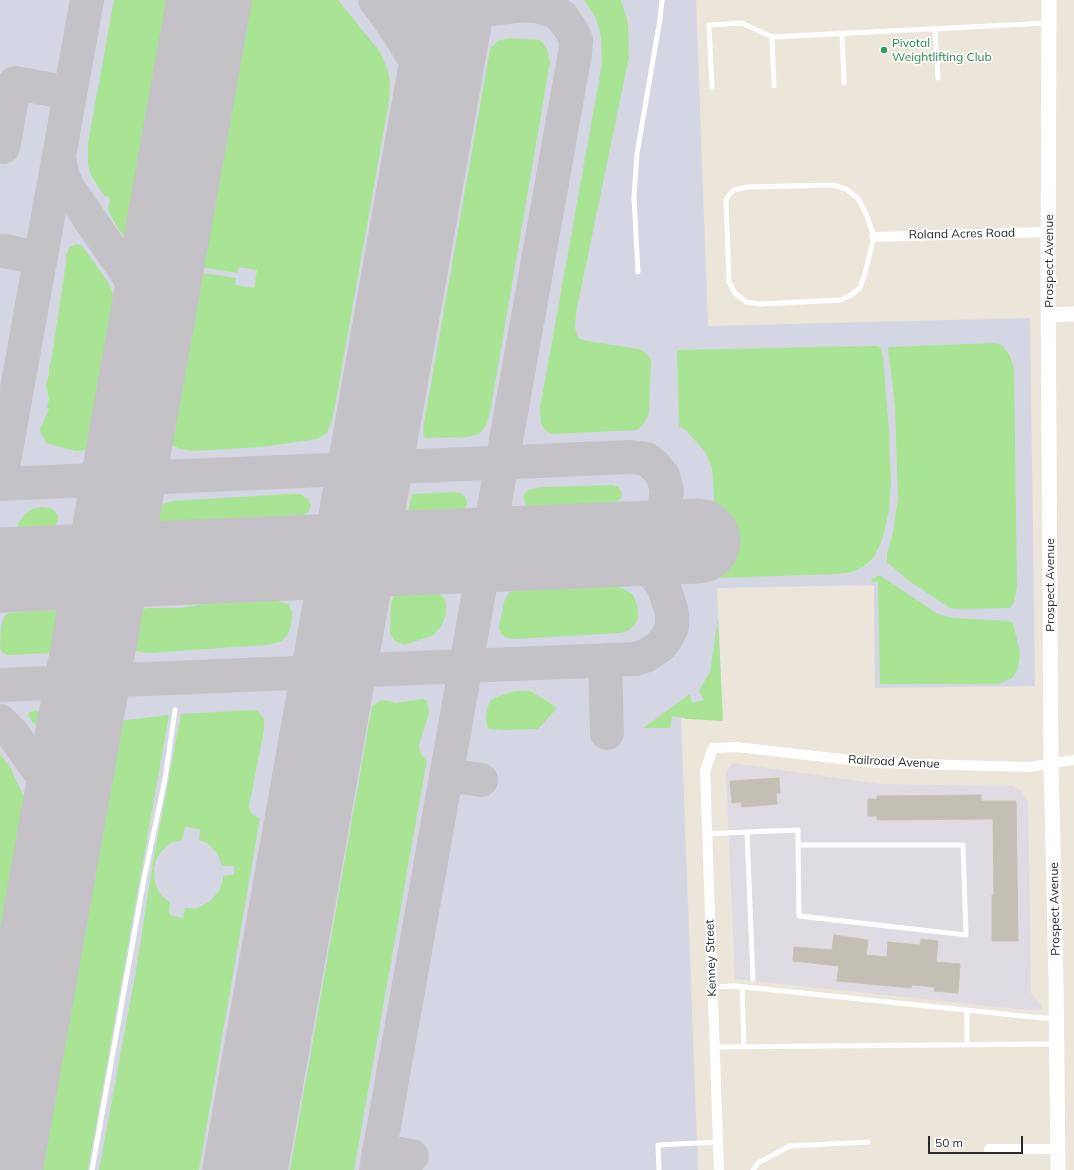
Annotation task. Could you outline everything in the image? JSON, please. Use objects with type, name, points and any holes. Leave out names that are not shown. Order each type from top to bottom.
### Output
[{"type":"main road","name":"Prospect Avenue","points":[[1049,0],[1051,763],[1057,1018],[1058,1170]]},
{"type":"main road","points":[[1049,315],[1074,314]]},
{"type":"street","name":"Roland Acres Road","points":[[874,237],[1049,232]]},
{"type":"street","name":"Railroad Avenue","points":[[714,748],[737,747],[876,763],[1029,767],[1074,760]]},
{"type":"street","name":"Kenney Street","points":[[714,748],[705,771],[706,834],[719,1170]]},
{"type":"street","points":[[989,1149],[1058,1149]]},
{"type":"lane","points":[[638,272],[634,197],[637,154],[662,0]]},
{"type":"lane","points":[[712,88],[709,25],[742,23],[772,37],[1049,24]]},
{"type":"lane","points":[[935,29],[938,78]]},
{"type":"lane","points":[[842,34],[844,83]]},
{"type":"lane","points":[[772,37],[774,86]]},
{"type":"lane","points":[[833,185],[846,189],[858,198],[867,216],[874,237],[860,288],[851,295],[841,300],[761,304],[746,302],[735,293],[729,282],[726,200],[734,190],[747,187],[833,185]]},
{"type":"lane","points":[[92,1170],[144,879],[167,766],[175,710]]},
{"type":"lane","points":[[706,834],[798,830],[798,845],[799,916],[966,935],[963,845],[798,845]]},
{"type":"lane","points":[[747,832],[753,979]]},
{"type":"lane","points":[[712,987],[742,987],[1042,1018],[1057,1018]]},
{"type":"lane","points":[[742,987],[744,1047]]},
{"type":"lane","points":[[967,1010],[967,1045]]},
{"type":"lane","points":[[714,1047],[1057,1044]]},
{"type":"lane","points":[[659,1170],[658,1145],[718,1142]]},
{"type":"lane","points":[[753,1170],[758,1163],[790,1146],[868,1142]]},
{"type":"shaded area","points":[[0,0],[696,0],[708,326],[1030,318],[1035,686],[875,688],[874,585],[717,588],[723,721],[681,718],[698,1170],[0,1170]]},
{"type":"shaded area","points":[[732,763],[878,784],[1013,786],[1021,791],[1028,802],[1031,993],[1042,1006],[1042,1009],[1027,1010],[735,979],[726,772]]},
{"type":"green space","points":[[114,0],[178,0],[166,62],[164,86],[145,195],[135,243],[131,247],[114,222],[108,209],[110,198],[105,196],[97,185],[90,173],[88,164],[88,143]]},
{"type":"green space","points":[[238,0],[338,0],[380,52],[387,68],[390,82],[389,101],[335,406],[327,433],[317,439],[262,447],[193,451],[174,446],[169,438],[166,428],[168,386],[189,271],[236,278],[235,285],[254,288],[257,270],[239,267],[237,273],[189,265]]},
{"type":"green space","points":[[584,0],[621,0],[628,23],[629,57],[576,313],[575,328],[578,338],[587,341],[639,349],[646,353],[651,360],[649,414],[644,423],[637,430],[553,434],[546,431],[541,423],[540,408],[602,64],[601,38],[596,18]]},
{"type":"green space","points":[[509,38],[540,40],[547,49],[550,62],[490,413],[485,427],[479,434],[468,437],[427,438],[424,437],[423,429],[490,49],[498,41]]},
{"type":"green space","points":[[77,244],[82,246],[108,282],[115,298],[118,320],[118,341],[102,428],[94,442],[85,450],[76,451],[47,443],[41,434],[40,429],[49,409],[47,406],[49,400],[46,385],[51,362],[66,255],[70,247]]},
{"type":"green space","points":[[994,343],[1002,345],[1010,356],[1014,369],[1017,587],[1014,602],[1010,608],[950,608],[909,581],[887,562],[887,553],[893,533],[898,499],[895,406],[888,347]]},
{"type":"green space","points":[[877,346],[880,348],[883,355],[891,482],[889,511],[882,540],[874,557],[863,567],[852,572],[837,574],[719,578],[712,467],[705,452],[687,431],[679,426],[677,350]]},
{"type":"green space","points":[[613,485],[618,487],[622,495],[620,499],[613,503],[535,507],[526,505],[524,501],[524,495],[531,489],[543,487]]},
{"type":"green space","points":[[461,493],[466,498],[467,503],[465,508],[458,512],[409,515],[408,512],[412,494]]},
{"type":"green space","points":[[300,494],[307,498],[311,505],[308,513],[303,515],[227,519],[168,525],[156,525],[150,521],[149,517],[157,508],[172,501]]},
{"type":"green space","points":[[42,507],[54,510],[58,516],[58,521],[55,526],[35,533],[20,533],[18,524],[25,514],[34,508]]},
{"type":"green space","points":[[881,576],[938,614],[953,618],[1008,621],[1013,623],[1020,652],[1018,669],[1012,678],[999,684],[880,684],[878,582],[871,582],[872,579]]},
{"type":"green space","points":[[599,585],[622,588],[632,594],[638,609],[638,618],[629,630],[621,633],[513,639],[505,637],[501,633],[499,627],[504,602],[509,593],[515,589],[524,587]]},
{"type":"green space","points":[[426,592],[439,594],[445,599],[446,615],[440,628],[432,636],[404,645],[394,640],[390,633],[391,603],[394,596],[398,594]]},
{"type":"green space","points":[[274,600],[288,604],[292,611],[290,629],[286,637],[280,642],[265,645],[148,653],[132,649],[128,642],[130,617],[135,611],[147,608],[180,608],[218,602]]},
{"type":"green space","points":[[65,610],[68,614],[63,639],[55,650],[50,653],[7,655],[2,652],[0,648],[1,626],[4,617],[9,613]]},
{"type":"green space","points":[[718,619],[723,721],[689,719],[672,716],[670,728],[643,728],[690,694],[692,703],[704,700],[699,691],[710,672]]},
{"type":"green space","points":[[515,691],[530,691],[555,706],[556,709],[538,729],[490,729],[487,726],[486,717],[491,700]]},
{"type":"green space","points":[[423,699],[427,701],[429,713],[419,745],[420,752],[426,761],[426,765],[354,1170],[290,1170],[372,706],[384,700],[396,703]]},
{"type":"green space","points":[[36,710],[40,712],[45,719],[49,735],[48,738],[28,716],[29,713]]},
{"type":"green space","points":[[252,710],[258,711],[264,719],[264,730],[249,806],[250,811],[254,816],[260,818],[199,1170],[99,1170],[137,965],[152,868],[154,868],[152,867],[181,714]],"holes":[[[185,827],[200,829],[199,840],[207,843],[217,853],[222,866],[234,866],[234,875],[223,876],[219,891],[210,901],[198,908],[185,908],[183,918],[169,915],[170,902],[159,892],[155,883],[154,868],[156,860],[161,852],[170,843],[182,840]]]},
{"type":"green space","points":[[169,715],[88,1170],[29,1170],[108,737],[119,721]]},
{"type":"green space","points":[[0,754],[10,767],[25,799],[28,842],[0,1008]]},
{"type":"building","points":[[779,778],[780,793],[776,793],[777,804],[742,807],[741,802],[732,803],[730,781]]},
{"type":"building","points":[[981,795],[981,801],[1016,801],[1018,941],[992,941],[992,895],[994,895],[993,819],[877,820],[877,816],[868,816],[868,799],[877,799],[877,796]]},
{"type":"building","points":[[834,935],[868,940],[866,955],[887,957],[888,942],[920,945],[921,939],[938,941],[936,962],[960,964],[958,993],[934,991],[935,987],[912,985],[911,988],[837,981],[839,966],[793,961],[794,947],[832,950]]},
{"type":"taxiway","points":[[0,483],[87,0]]},
{"type":"taxiway","points":[[375,0],[380,6],[412,18],[525,5],[540,7],[554,11],[563,18],[576,40],[575,53],[376,1170]]},
{"type":"taxiway","points":[[380,6],[415,59],[429,97],[429,118],[408,238]]},
{"type":"taxiway","points":[[435,111],[446,55],[452,39],[464,22],[475,14],[488,9]]},
{"type":"taxiway","points":[[3,147],[15,83],[70,93]]},
{"type":"taxiway","points":[[59,157],[62,175],[67,186],[139,291],[147,314],[148,326],[122,471]]},
{"type":"taxiway","points":[[4,251],[40,258]]},
{"type":"taxiway","points":[[0,484],[630,457],[646,459],[655,466],[663,476],[667,491],[663,512],[649,526],[626,538],[603,545]]},
{"type":"taxiway","points":[[0,685],[636,659],[647,655],[661,645],[672,627],[672,613],[664,587],[656,576],[632,558],[603,545]]},
{"type":"taxiway","points":[[605,660],[607,733]]},
{"type":"taxiway","points":[[0,721],[12,733],[65,807]]},
{"type":"taxiway","points":[[447,775],[481,780]]},
{"type":"taxiway","points":[[379,1151],[412,1156]]},
{"type":"runway","points":[[0,1170],[209,0]]},
{"type":"runway","points":[[245,1170],[453,0]]},
{"type":"runway","points":[[0,570],[698,541]]},
{"type":"place","name":"Pivotal Weightlifting Club","points":[[884,50]]}]
